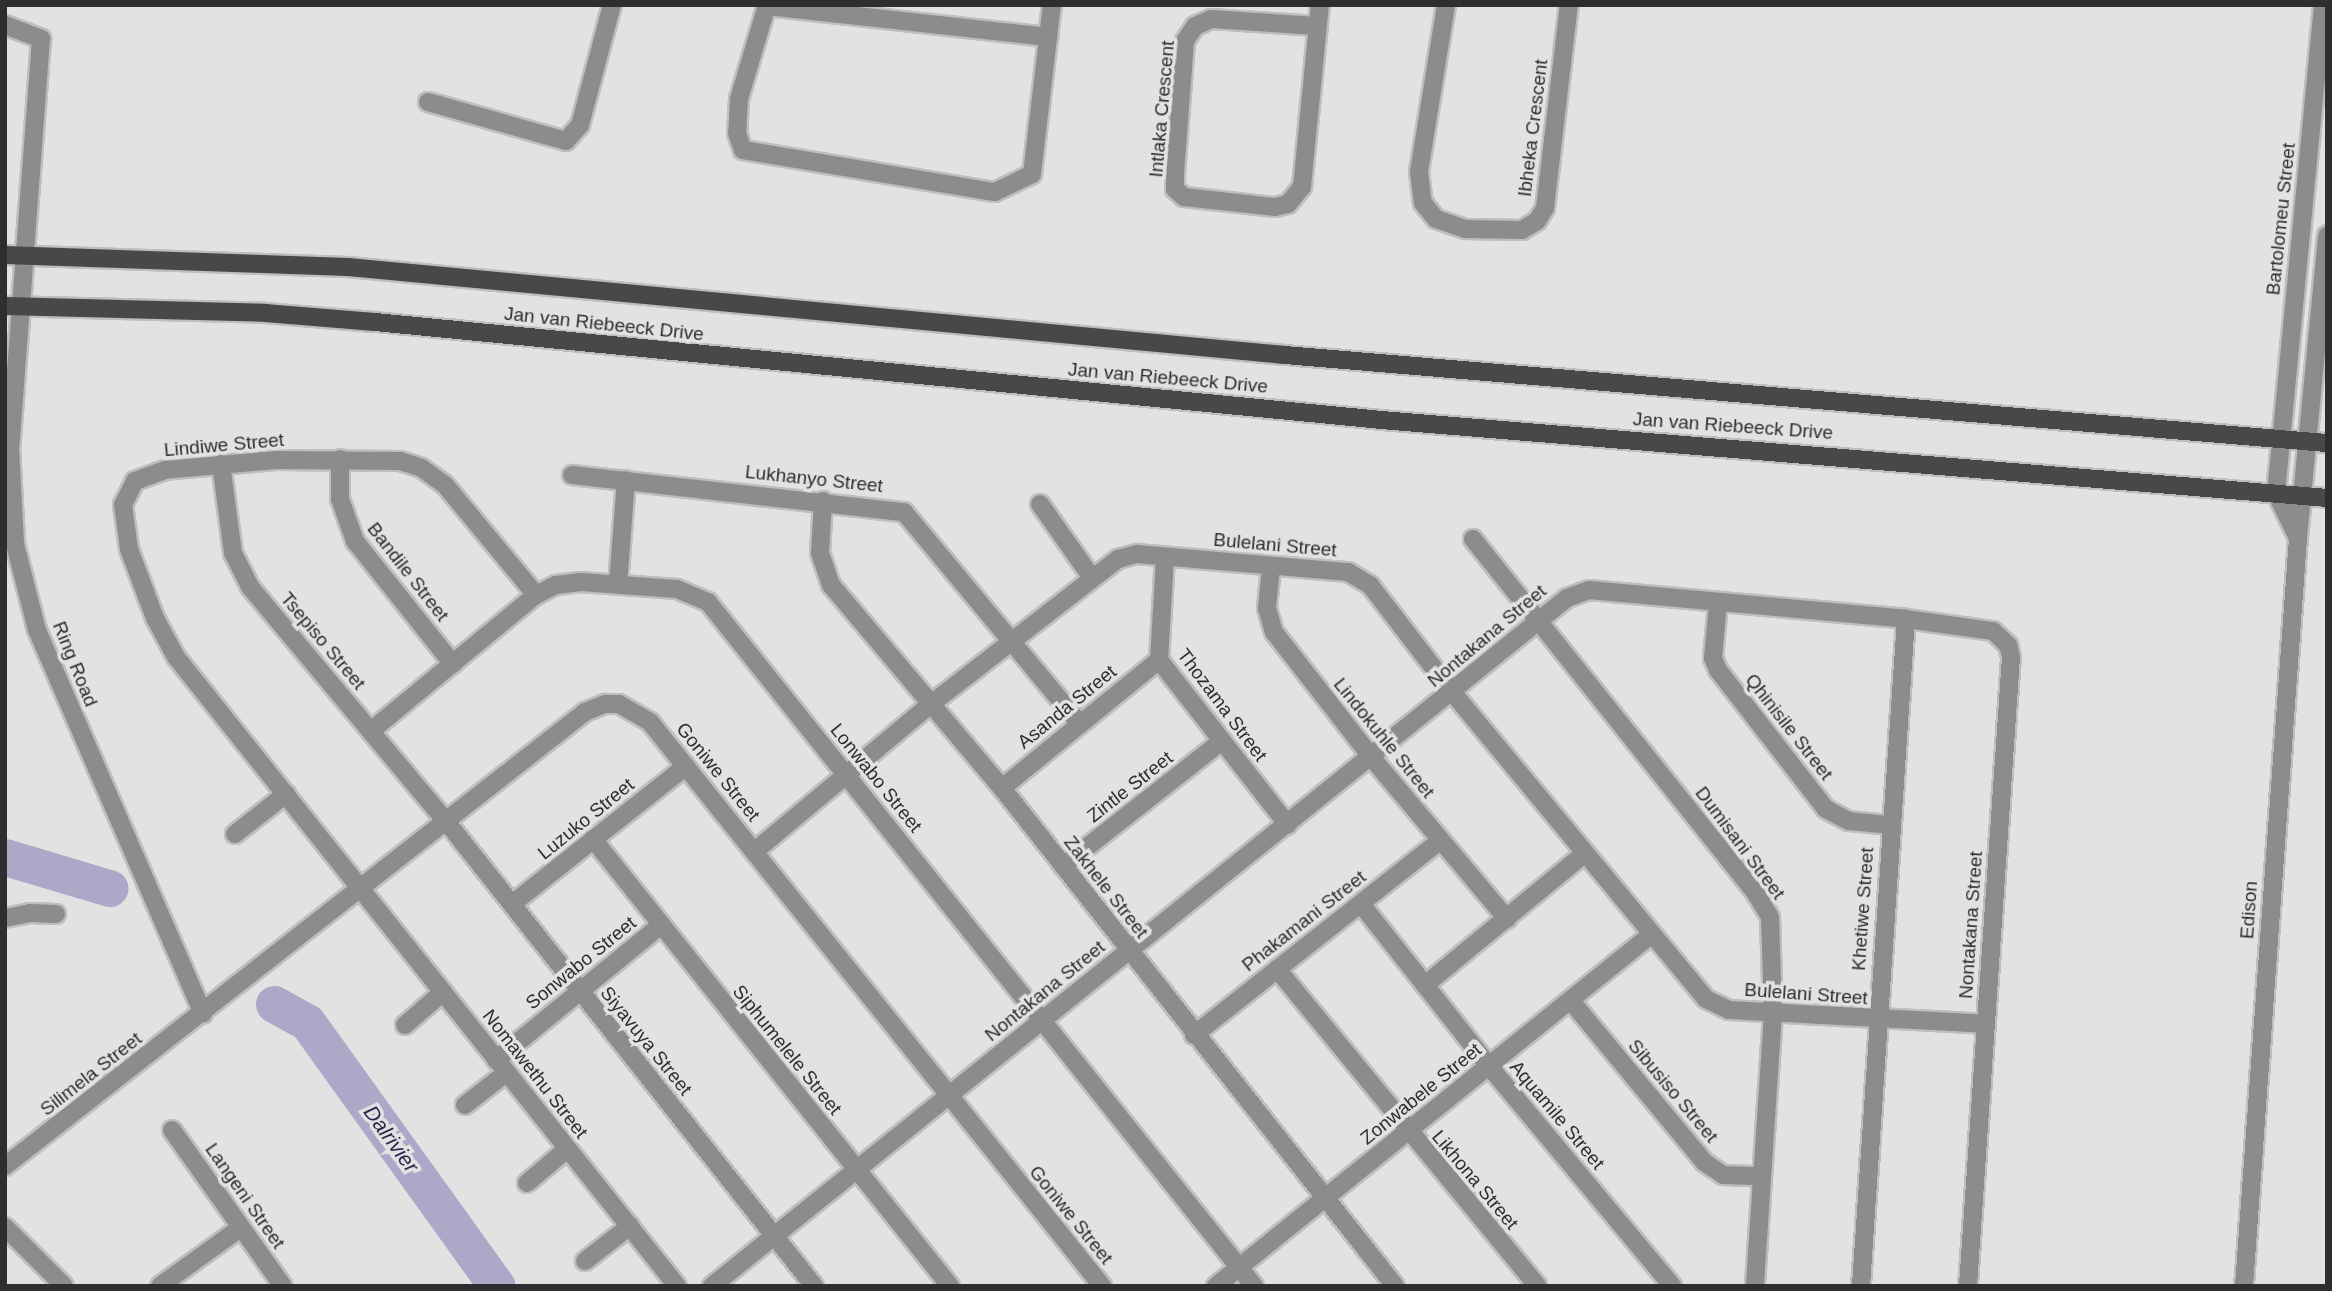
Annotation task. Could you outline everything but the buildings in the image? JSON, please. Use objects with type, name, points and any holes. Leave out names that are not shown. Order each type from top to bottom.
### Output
[{"type":"main road","name":"Jan van Riebeeck Drive","points":[[14,256],[348,267],[1299,356],[2327,443]]},
{"type":"main road","name":"Jan van Riebeeck Drive","points":[[12,306],[265,313],[374,322],[1354,417],[2327,498]]},
{"type":"street","points":[[428,102],[566,141],[580,125],[612,5]]},
{"type":"street","points":[[1048,37],[767,6],[739,99],[737,134],[743,150],[995,192],[1032,174],[1052,5]]},
{"type":"street","name":"Intlaka Crescent","points":[[1317,26],[1210,19],[1195,26],[1185,41],[1175,174],[1175,189],[1184,197],[1275,207],[1288,204],[1302,187],[1320,5]]},
{"type":"street","name":"Ibheka Crescent","points":[[1446,5],[1419,172],[1423,203],[1436,219],[1465,229],[1522,230],[1537,221],[1545,208],[1569,5]]},
{"type":"street","name":"Bartolomeu Street","points":[[2276,493],[2323,5]]},
{"type":"street","name":"Ring Road","points":[[5,25],[41,39],[14,256],[12,306],[10,500],[24,588],[59,683],[202,1014]]},
{"type":"street","points":[[2306,441],[2327,235]]},
{"type":"street","name":"Edison","points":[[2244,1286],[2306,441]]},
{"type":"street","name":"Lindiwe Street","points":[[361,887],[165,639],[123,525],[123,505],[135,481],[165,470],[221,464],[340,459],[400,461],[422,468],[445,485],[536,595]]},
{"type":"street","name":"Bandile Street","points":[[340,459],[344,521],[355,541],[453,664]]},
{"type":"street","name":"Tsepiso Street","points":[[221,464],[230,534],[240,572],[446,821]]},
{"type":"street","name":"Lukhanyo Street","points":[[572,475],[892,508],[915,519],[1079,723]]},
{"type":"street","points":[[618,584],[626,481]]},
{"type":"street","points":[[2276,493],[2298,538]]},
{"type":"street","name":"Zakhele Street","points":[[823,501],[820,553],[826,576],[1002,788],[1194,1035],[1395,1286]]},
{"type":"street","points":[[1040,504],[1092,578]]},
{"type":"street","name":"Dumisani Street","points":[[1473,539],[1755,892],[1770,917],[1773,1013],[1759,1176],[1755,1286]]},
{"type":"street","name":"Bulelani Street","points":[[755,851],[931,704],[1092,578],[1129,555],[1359,576],[1584,854],[1717,1006],[1877,1021],[1985,1024]]},
{"type":"street","name":"Thozama Street","points":[[1165,557],[1159,660],[1287,825]]},
{"type":"street","name":"Lindokuhle Street","points":[[1271,567],[1267,608],[1274,632],[1372,758],[1507,919]]},
{"type":"street","name":"Lonwabo Street","points":[[372,730],[536,595],[568,583],[618,584],[677,589],[708,602],[1254,1286]]},
{"type":"street","name":"Nontakana Street","points":[[712,1286],[948,1099],[1042,1018],[1453,693],[1567,598],[1589,590],[1718,604],[1906,619],[1993,631],[2002,636],[2011,657],[1968,1286]]},
{"type":"street","name":"Qhinisile Street","points":[[1718,604],[1713,658],[1718,670],[1826,809],[1849,821],[1890,825]]},
{"type":"street","name":"Khetiwe Street","points":[[1861,1286],[1906,619]]},
{"type":"street","name":"Asanda Street","points":[[1002,788],[1159,660]]},
{"type":"street","name":"Goniwe Street","points":[[202,1014],[586,712],[605,704],[635,710],[686,766],[755,851],[948,1099],[1102,1286]]},
{"type":"street","name":"Zintle Street","points":[[1063,866],[1222,741]]},
{"type":"street","name":"Luzuko Street","points":[[512,904],[686,766]]},
{"type":"street","points":[[235,834],[286,794]]},
{"type":"street","name":"Siyavuya Street","points":[[446,821],[814,1286]]},
{"type":"street","name":"Siphumelele Street","points":[[593,839],[950,1286]]},
{"type":"street","name":"Phakamani Street","points":[[1194,1035],[1440,841]]},
{"type":"street","points":[[1425,985],[1584,854]]},
{"type":"street","name":"Nomawethu Street","points":[[361,887],[677,1286]]},
{"type":"street","name":"Aquamile Street","points":[[1362,904],[1489,1066],[1672,1286]]},
{"type":"street","points":[[5,918],[30,913],[56,914]]},
{"type":"street","name":"Sonwabo Street","points":[[465,1105],[501,1066],[580,991],[660,926]]},
{"type":"street","name":"Zonwabele Street","points":[[1216,1286],[1652,934]]},
{"type":"street","name":"Likhona Street","points":[[1277,969],[1537,1286]]},
{"type":"street","points":[[405,1025],[443,992]]},
{"type":"street","name":"Sibusiso Street","points":[[1571,1001],[1704,1162],[1723,1175],[1759,1176]]},
{"type":"street","name":"Silimela Street","points":[[5,1166],[202,1014]]},
{"type":"street","name":"Langeni Street","points":[[172,1130],[284,1286]]},
{"type":"street","points":[[527,1183],[567,1149]]},
{"type":"street","points":[[585,1261],[629,1226]]},
{"type":"street","points":[[5,1227],[64,1286]]},
{"type":"street","points":[[160,1286],[240,1228]]},
{"type":"waterway","name":"Dalrivier","points":[[5,857],[109,888]]},
{"type":"waterway","name":"Dalrivier","points":[[274,1004],[307,1022],[497,1286]]}]
